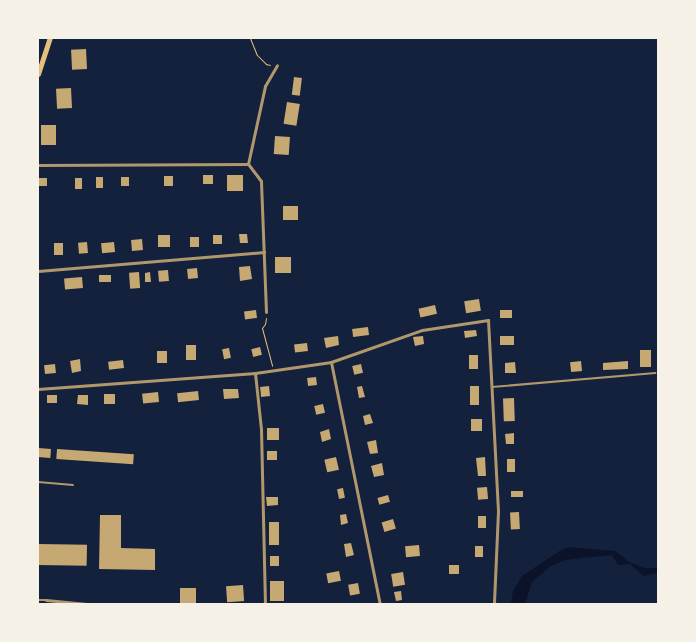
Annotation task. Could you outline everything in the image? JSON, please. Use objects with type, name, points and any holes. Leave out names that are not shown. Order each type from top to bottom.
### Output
[{"type":"main road","points":[[38,74],[50,38]]},
{"type":"street","points":[[266,312],[261,181],[248,164],[265,86],[277,65]]},
{"type":"street","points":[[38,165],[248,164]]},
{"type":"street","points":[[38,271],[264,252]]},
{"type":"street","points":[[38,389],[273,371],[331,362],[422,330],[488,320],[498,511],[494,604]]},
{"type":"street","points":[[331,362],[380,604]]},
{"type":"street","points":[[255,373],[261,429],[264,604]]},
{"type":"street","points":[[46,600],[87,604]]},
{"type":"lane","points":[[492,387],[655,373]]},
{"type":"lane","points":[[38,482],[73,485]]},
{"type":"lane","points":[[38,600],[46,600]]},
{"type":"path","points":[[250,38],[257,55],[266,64],[277,65]]},
{"type":"path","points":[[658,269],[658,304]]},
{"type":"path","points":[[266,312],[265,324],[262,328],[273,371]]},
{"type":"water","points":[[569,547],[615,551],[629,562],[645,568],[658,568],[658,573],[643,576],[630,564],[618,565],[612,555],[565,560],[551,566],[532,582],[525,604],[511,604],[513,591],[522,576],[561,550]]},
{"type":"building","points":[[86,49],[87,69],[72,70],[71,50]]},
{"type":"building","points":[[294,77],[302,78],[300,96],[292,95]]},
{"type":"building","points":[[71,88],[72,108],[57,109],[56,89]]},
{"type":"building","points":[[287,102],[300,104],[296,126],[284,124]]},
{"type":"building","points":[[41,125],[56,125],[56,145],[41,145]]},
{"type":"building","points":[[275,136],[290,137],[289,155],[274,154]]},
{"type":"building","points":[[203,175],[213,175],[213,184],[203,184]]},
{"type":"building","points":[[227,175],[243,175],[243,191],[227,191]]},
{"type":"building","points":[[164,176],[173,176],[173,186],[164,186]]},
{"type":"building","points":[[96,177],[103,177],[103,188],[96,188]]},
{"type":"building","points":[[121,177],[129,177],[129,186],[121,186]]},
{"type":"building","points":[[38,178],[47,178],[47,186],[38,186]]},
{"type":"building","points":[[75,178],[82,178],[82,189],[75,189]]},
{"type":"building","points":[[283,206],[298,206],[298,220],[283,220]]},
{"type":"building","points":[[239,234],[247,234],[248,243],[240,243]]},
{"type":"building","points":[[158,235],[170,235],[170,247],[158,247]]},
{"type":"building","points":[[213,235],[222,235],[222,244],[213,244]]},
{"type":"building","points":[[190,237],[199,237],[199,247],[190,247]]},
{"type":"building","points":[[142,239],[143,250],[132,251],[131,240]]},
{"type":"building","points":[[87,242],[88,253],[79,254],[78,243]]},
{"type":"building","points":[[114,242],[115,252],[102,253],[101,243]]},
{"type":"building","points":[[54,243],[63,243],[63,255],[54,255]]},
{"type":"building","points":[[275,257],[291,257],[291,273],[275,273]]},
{"type":"building","points":[[250,266],[252,279],[240,281],[239,267]]},
{"type":"building","points":[[197,268],[198,278],[188,279],[187,269]]},
{"type":"building","points":[[168,270],[169,281],[159,282],[158,271]]},
{"type":"building","points":[[139,272],[140,288],[130,289],[129,273]]},
{"type":"building","points":[[150,272],[151,282],[145,282],[145,273]]},
{"type":"building","points":[[99,275],[111,275],[111,282],[99,282]]},
{"type":"building","points":[[82,277],[83,288],[65,290],[64,279]]},
{"type":"building","points":[[479,299],[481,311],[466,313],[464,301]]},
{"type":"building","points":[[435,305],[437,314],[420,318],[418,309]]},
{"type":"building","points":[[256,310],[257,318],[245,319],[244,311]]},
{"type":"building","points":[[500,310],[512,310],[512,318],[500,318]]},
{"type":"building","points":[[368,327],[369,335],[353,337],[352,329]]},
{"type":"building","points":[[476,330],[477,336],[465,338],[464,331]]},
{"type":"building","points":[[338,336],[339,345],[326,348],[324,338]]},
{"type":"building","points":[[423,336],[424,344],[415,346],[413,337]]},
{"type":"building","points":[[500,336],[514,336],[514,345],[500,345]]},
{"type":"building","points":[[307,343],[308,351],[295,353],[294,345]]},
{"type":"building","points":[[186,345],[196,345],[196,360],[186,360]]},
{"type":"building","points":[[260,347],[262,355],[253,357],[251,349]]},
{"type":"building","points":[[229,348],[231,358],[224,359],[222,349]]},
{"type":"building","points":[[640,350],[651,350],[651,367],[640,367]]},
{"type":"building","points":[[157,351],[167,351],[167,363],[157,363]]},
{"type":"building","points":[[469,355],[478,355],[478,369],[469,369]]},
{"type":"building","points":[[80,359],[81,371],[72,373],[70,361]]},
{"type":"building","points":[[123,360],[124,368],[109,370],[108,362]]},
{"type":"building","points":[[581,361],[582,371],[571,372],[570,362]]},
{"type":"building","points":[[628,361],[628,369],[603,370],[603,363]]},
{"type":"building","points":[[515,362],[516,373],[505,373],[505,363]]},
{"type":"building","points":[[55,364],[56,373],[45,374],[44,365]]},
{"type":"building","points":[[361,364],[363,373],[354,375],[352,366]]},
{"type":"building","points":[[316,377],[317,385],[308,386],[307,378]]},
{"type":"building","points":[[269,386],[270,396],[261,397],[260,387]]},
{"type":"building","points":[[362,386],[365,397],[359,398],[357,387]]},
{"type":"building","points":[[470,386],[479,386],[479,405],[470,405]]},
{"type":"building","points":[[223,389],[238,389],[239,398],[224,399]]},
{"type":"building","points":[[198,391],[199,400],[178,402],[177,393]]},
{"type":"building","points":[[158,392],[159,402],[143,404],[142,394]]},
{"type":"building","points":[[104,394],[115,394],[115,404],[104,404]]},
{"type":"building","points":[[47,395],[57,395],[57,403],[47,403]]},
{"type":"building","points":[[78,395],[88,395],[88,405],[77,404]]},
{"type":"building","points":[[503,398],[514,398],[515,421],[504,421]]},
{"type":"building","points":[[323,404],[325,413],[316,415],[314,406]]},
{"type":"building","points":[[370,414],[373,423],[365,425],[363,416]]},
{"type":"building","points":[[471,419],[482,419],[482,431],[471,431]]},
{"type":"building","points":[[267,428],[279,428],[279,440],[267,440]]},
{"type":"building","points":[[329,429],[331,439],[322,442],[320,432]]},
{"type":"building","points":[[514,433],[514,444],[506,444],[505,434]]},
{"type":"building","points":[[376,440],[378,453],[370,454],[367,442]]},
{"type":"building","points":[[38,448],[51,449],[50,458],[38,457]]},
{"type":"building","points":[[57,449],[134,454],[133,464],[56,459]]},
{"type":"building","points":[[267,451],[277,451],[277,460],[267,460]]},
{"type":"building","points":[[336,457],[339,470],[327,472],[324,460]]},
{"type":"building","points":[[485,457],[486,476],[478,476],[476,458]]},
{"type":"building","points":[[507,459],[515,459],[515,472],[507,472]]},
{"type":"building","points":[[382,463],[384,475],[374,477],[371,466]]},
{"type":"building","points":[[487,487],[488,499],[478,500],[477,488]]},
{"type":"building","points":[[343,488],[345,498],[339,499],[337,489]]},
{"type":"building","points":[[511,491],[523,491],[523,497],[511,497]]},
{"type":"building","points":[[388,495],[390,502],[379,505],[377,498]]},
{"type":"building","points":[[266,497],[278,497],[278,505],[267,506]]},
{"type":"building","points":[[510,512],[519,512],[520,529],[511,529]]},
{"type":"building","points":[[346,514],[348,523],[341,525],[340,515]]},
{"type":"building","points":[[100,515],[121,515],[121,548],[155,549],[155,570],[99,569]]},
{"type":"building","points":[[478,516],[486,516],[486,528],[478,528]]},
{"type":"building","points":[[393,519],[396,529],[384,532],[382,523]]},
{"type":"building","points":[[269,522],[279,522],[279,545],[269,545]]},
{"type":"building","points":[[351,543],[354,555],[346,557],[344,544]]},
{"type":"building","points":[[38,544],[87,545],[87,566],[38,565]]},
{"type":"building","points":[[419,545],[420,556],[406,557],[405,546]]},
{"type":"building","points":[[475,546],[483,546],[483,557],[475,557]]},
{"type":"building","points":[[270,556],[279,556],[279,566],[270,566]]},
{"type":"building","points":[[449,565],[459,565],[459,574],[449,574]]},
{"type":"building","points":[[339,571],[341,581],[328,583],[326,573]]},
{"type":"building","points":[[403,572],[405,585],[393,587],[391,574]]},
{"type":"building","points":[[270,581],[284,581],[284,601],[270,601]]},
{"type":"building","points":[[358,583],[360,594],[350,596],[348,585]]},
{"type":"building","points":[[243,585],[244,601],[227,602],[226,586]]},
{"type":"building","points":[[180,588],[196,588],[196,603],[180,603]]},
{"type":"building","points":[[401,591],[402,600],[396,601],[394,592]]}]
